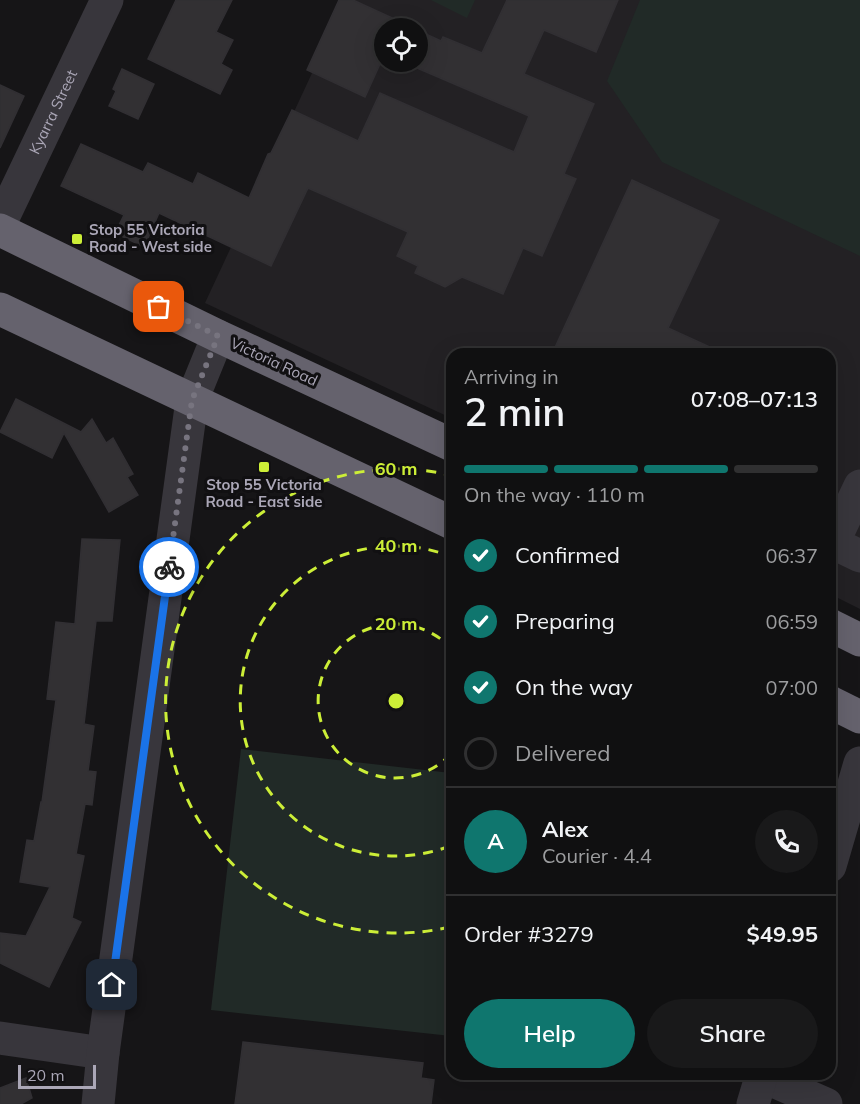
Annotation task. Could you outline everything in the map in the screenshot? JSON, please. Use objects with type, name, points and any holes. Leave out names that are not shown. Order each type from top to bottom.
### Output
[{"type":"highway","name":"Victoria Road","points":[[0,230],[218,336],[446,442]]},
{"type":"highway","points":[[0,309],[446,520]]},
{"type":"highway","points":[[836,628],[860,640]]},
{"type":"highway","points":[[836,705],[860,717]]},
{"type":"street","name":"Kyarra Street","points":[[0,224],[107,0]]},
{"type":"street","points":[[98,1104],[192,400],[218,336]]},
{"type":"street","points":[[836,537],[860,486]]},
{"type":"street","points":[[836,544],[860,556]]},
{"type":"street","points":[[836,845],[860,763]]},
{"type":"street","points":[[0,1038],[103,1053]]},
{"type":"street","points":[[759,1084],[826,1104]]},
{"type":"shaded area","points":[[346,0],[860,0],[860,609],[836,597],[836,348],[446,348],[446,416],[205,303]]},
{"type":"shaded area","points":[[431,0],[475,0],[467,18]]},
{"type":"shaded area","points":[[640,0],[860,0],[860,256],[662,162],[607,81]]},
{"type":"shaded area","points":[[241,749],[446,772],[446,1035],[211,1010]]},
{"type":"building","points":[[176,0],[232,0],[216,32],[233,40],[221,64],[232,70],[220,94],[148,59]]},
{"type":"building","points":[[339,0],[353,0],[392,18],[374,18],[374,72],[376,72],[365,97],[307,70]]},
{"type":"building","points":[[507,0],[618,0],[596,52],[544,30],[524,74],[594,104],[564,174],[576,179],[542,256],[523,248],[503,294],[462,277],[445,287],[415,273],[418,266],[397,256],[408,232],[308,188],[271,266],[159,213],[144,247],[115,233],[124,215],[61,186],[81,144],[143,172],[148,163],[193,184],[198,173],[249,198],[268,154],[271,153],[292,110],[358,141],[380,93],[514,152],[529,116],[426,72],[428,35],[441,41],[443,37],[482,53]]},
{"type":"building","points":[[122,69],[154,84],[138,119],[109,106],[116,91],[113,89]]},
{"type":"building","points":[[0,85],[24,96],[0,148]]},
{"type":"building","points":[[632,180],[719,220],[668,328],[712,348],[555,348]]},
{"type":"building","points":[[16,399],[81,432],[92,419],[106,443],[113,438],[133,474],[127,477],[138,495],[109,512],[64,433],[52,458],[0,432]]},
{"type":"building","points":[[82,539],[120,540],[112,621],[96,621],[84,724],[94,726],[88,771],[96,772],[92,805],[85,804],[76,854],[84,856],[72,918],[81,922],[49,987],[0,963],[0,933],[26,936],[50,887],[20,882],[27,840],[34,841],[42,802],[56,700],[47,699],[56,622],[75,624]]},
{"type":"building","points":[[243,1042],[423,1063],[421,1078],[434,1080],[431,1104],[235,1104]]},
{"type":"building","points":[[26,1078],[32,1098],[21,1104],[0,1104],[0,1088]]},
{"type":"way so far","points":[[159,307],[218,336],[192,400],[169,567]]},
{"type":"place","name":"Stop 55 Victoria Road - West side","points":[[77,239]]},
{"type":"place","name":"Stop 55 Victoria Road - East side","points":[[264,467]]},
{"type":"route","points":[[112,985],[169,567]]}]
